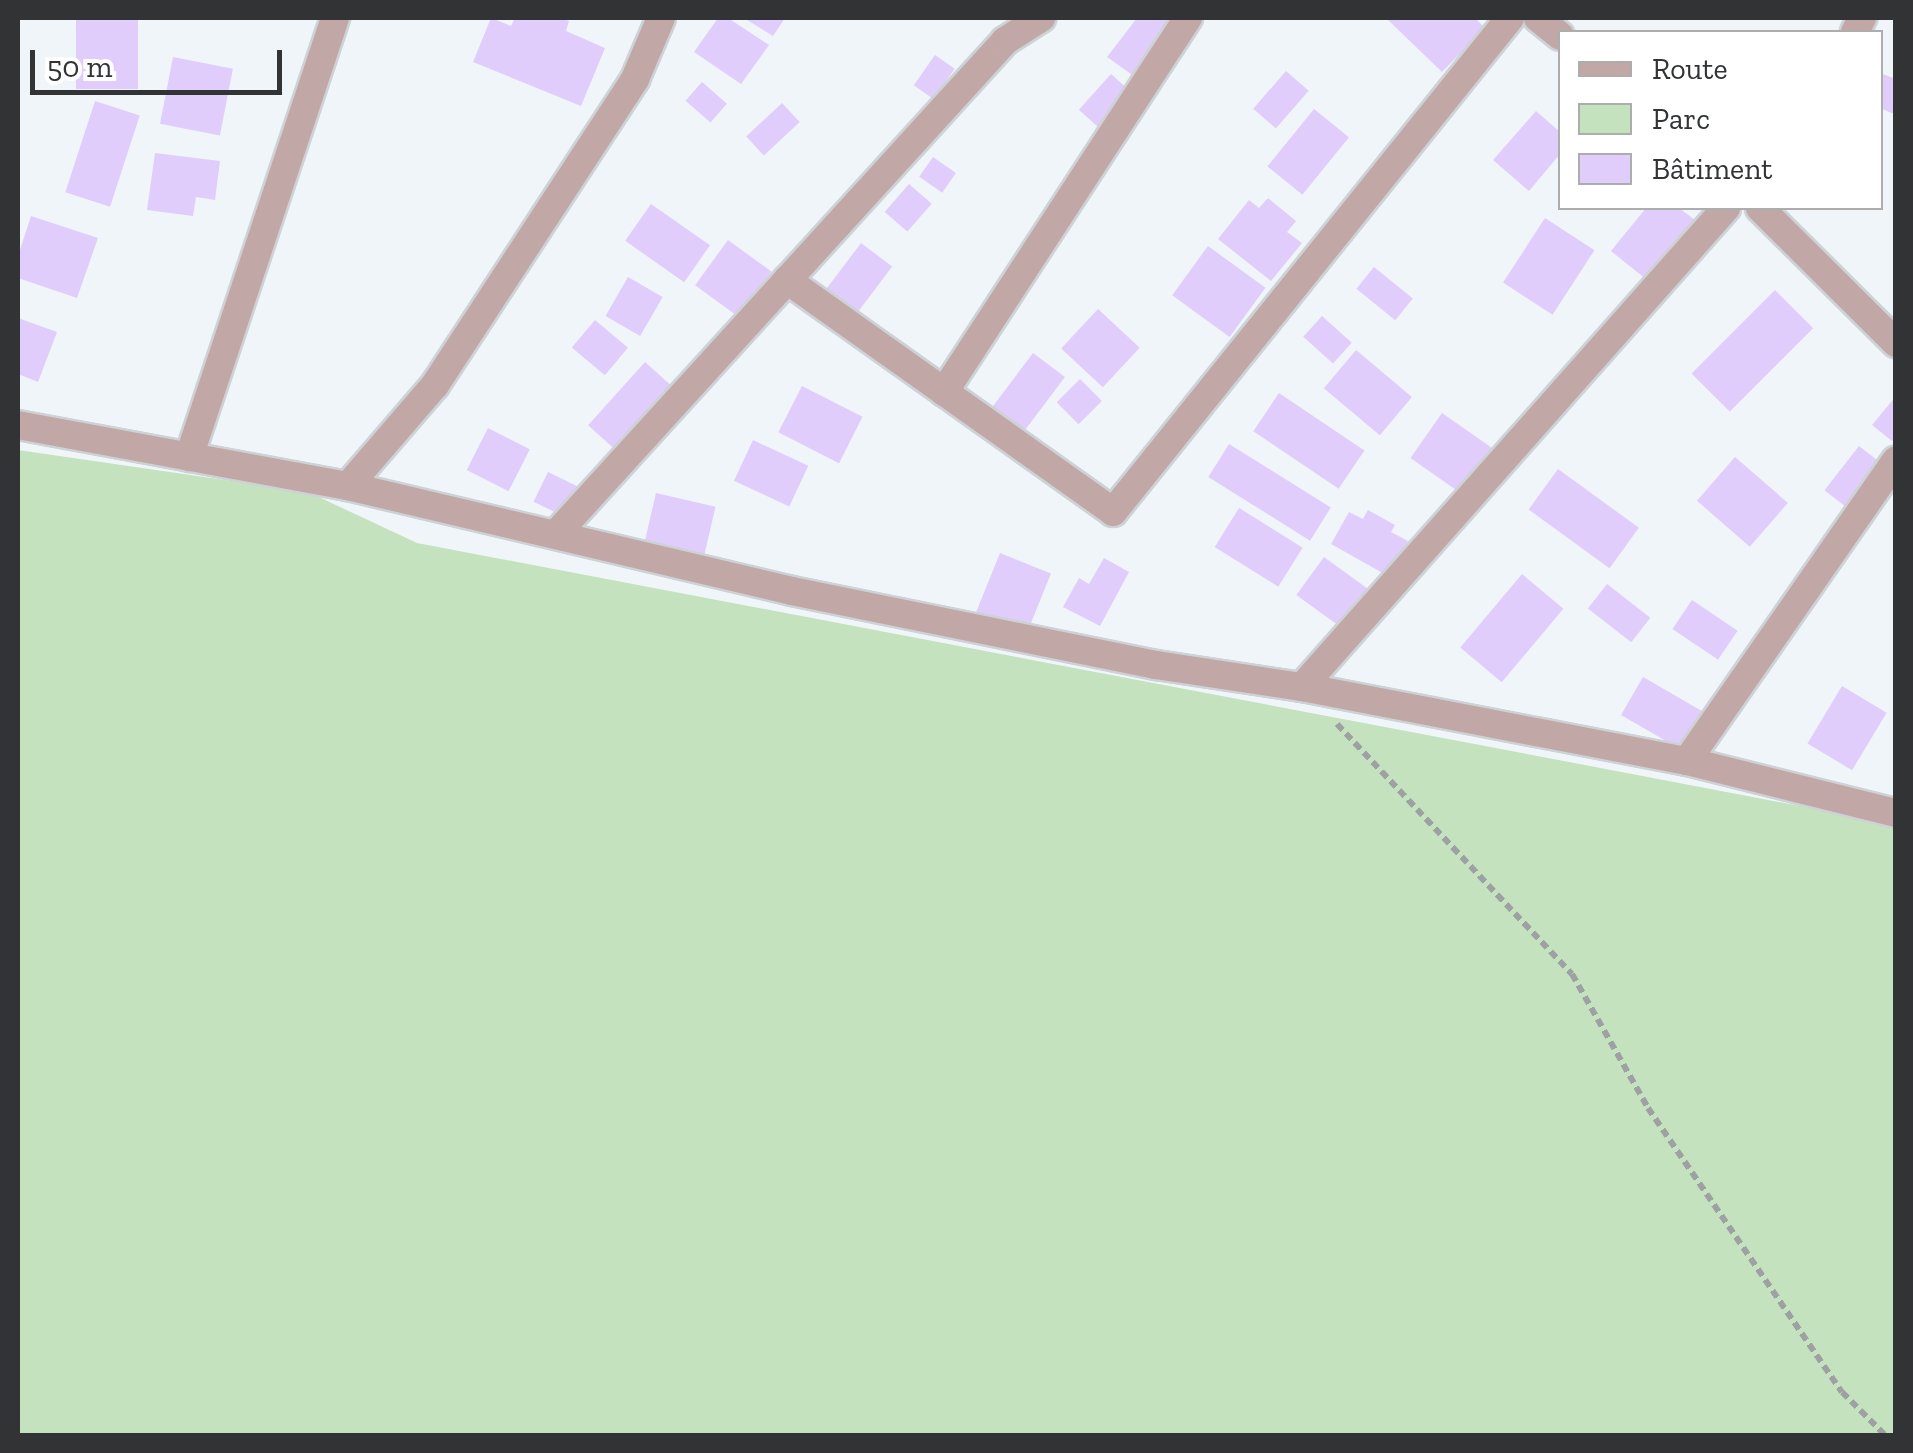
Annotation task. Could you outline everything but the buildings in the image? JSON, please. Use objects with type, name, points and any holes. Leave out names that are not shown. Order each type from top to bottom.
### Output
[{"type":"street","points":[[189,457],[335,18]]},
{"type":"street","points":[[348,486],[435,385],[635,78],[660,18]]},
{"type":"street","points":[[557,533],[1005,40],[1042,18]]},
{"type":"street","points":[[944,392],[1188,18]]},
{"type":"street","points":[[787,280],[1113,512],[1510,18]]},
{"type":"street","points":[[1538,18],[1558,34]]},
{"type":"street","points":[[1302,687],[1724,210]]},
{"type":"street","points":[[1762,210],[1896,343]]},
{"type":"street","points":[[18,424],[348,486],[792,591],[1156,665],[1302,687],[1688,761],[1896,813]]},
{"type":"street","points":[[1688,761],[1896,460]]},
{"type":"path","points":[[1302,687],[1572,974],[1648,1108],[1842,1392],[1886,1436]]},
{"type":"green space","points":[[18,450],[308,492],[417,543],[1895,824],[1895,1435],[18,1436]]}]
